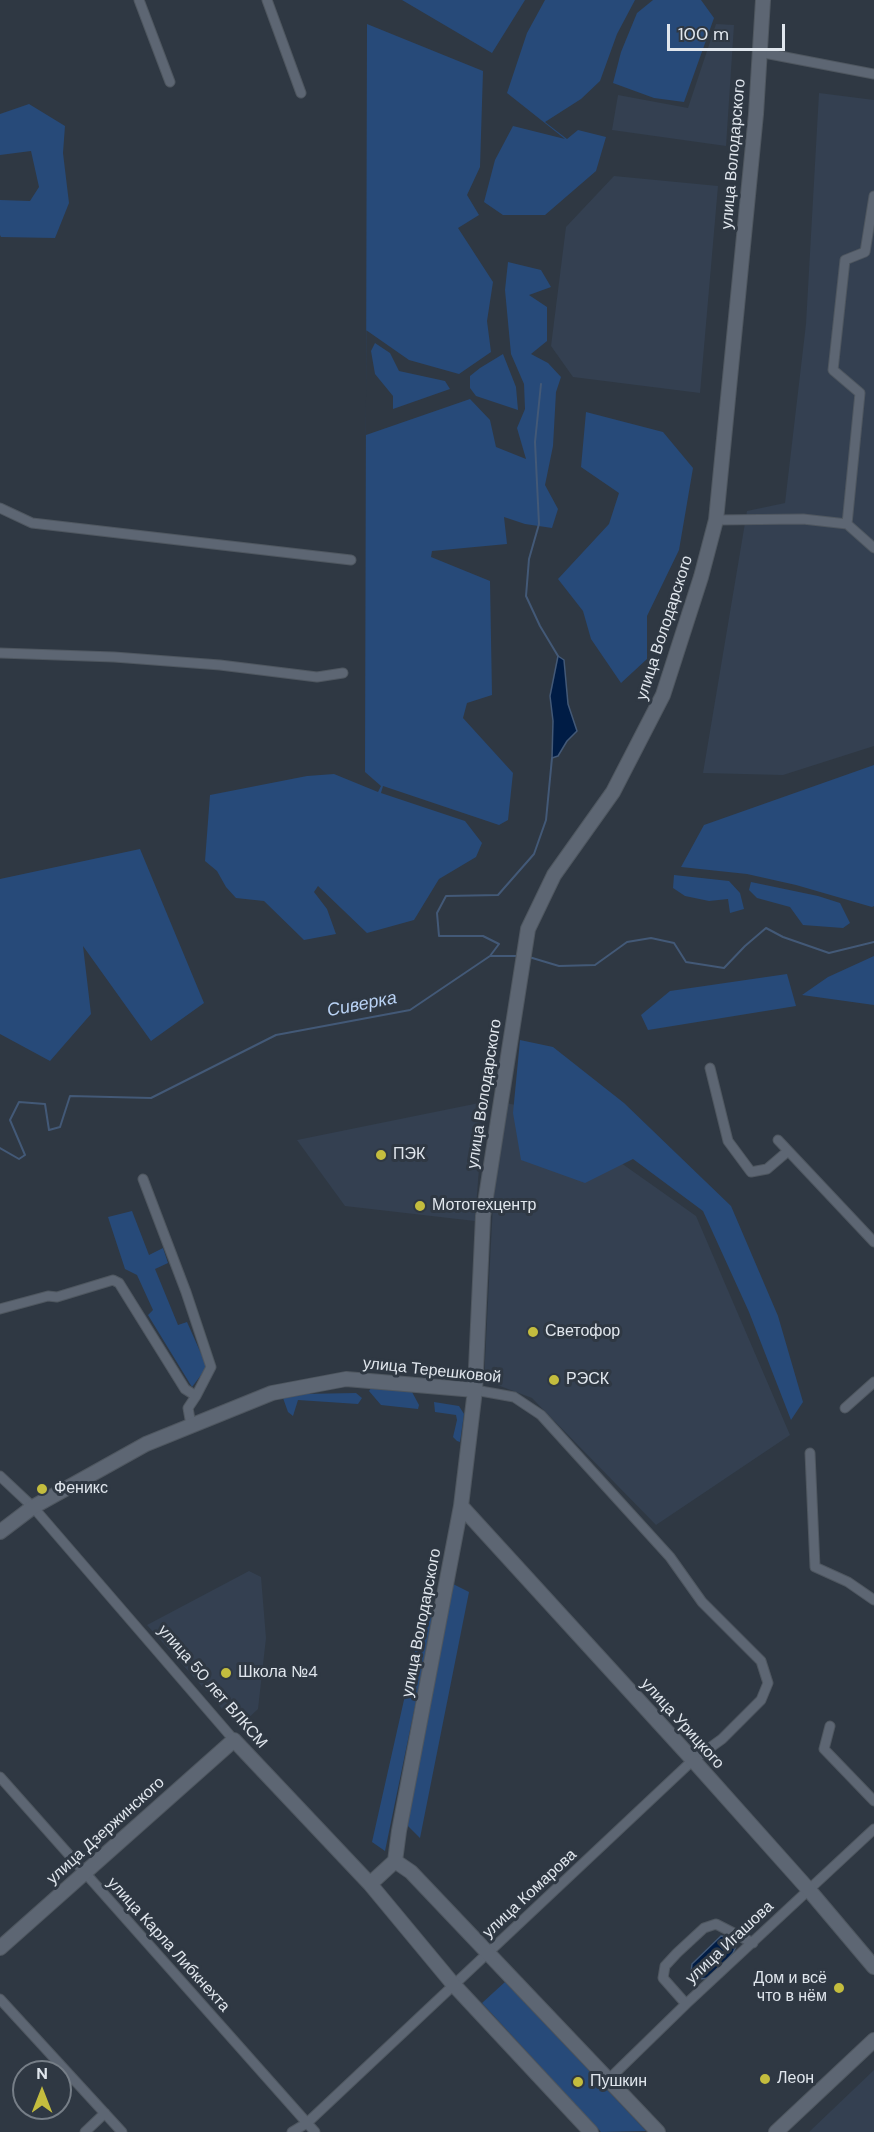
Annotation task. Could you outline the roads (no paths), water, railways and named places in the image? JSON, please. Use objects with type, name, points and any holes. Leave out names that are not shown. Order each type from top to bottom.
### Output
[{"type":"main road","name":"улица Володарского","points":[[395,1861],[460,1506],[475,1390],[483,1216],[528,929],[554,875],[613,792],[663,695],[701,577],[716,520],[756,114],[763,0]]},
{"type":"main road","name":"улица Терешковой","points":[[0,1532],[33,1507],[146,1444],[272,1393],[346,1379],[475,1390]]},
{"type":"main road","name":"улица Урицкого","points":[[460,1506],[693,1760],[874,1967]]},
{"type":"main road","name":"улица Дзержинского","points":[[0,1948],[234,1740]]},
{"type":"main road","name":"улица 50 лет ВЛКСМ","points":[[234,1740],[370,1884],[453,1984],[591,2132]]},
{"type":"main road","points":[[370,1884],[395,1861],[411,1872],[658,2132]]},
{"type":"main road","points":[[776,2132],[874,2040]]},
{"type":"street","points":[[139,0],[170,82]]},
{"type":"street","points":[[267,0],[301,93]]},
{"type":"street","points":[[759,52],[874,74]]},
{"type":"street","points":[[847,524],[860,393],[833,370],[845,260],[865,252],[874,196]]},
{"type":"street","points":[[0,508],[32,523],[351,560]]},
{"type":"street","points":[[716,520],[804,519],[847,524],[874,548]]},
{"type":"street","points":[[0,653],[114,657],[209,664],[317,677],[343,673]]},
{"type":"street","points":[[710,1068],[728,1141],[752,1172],[767,1169],[788,1151]]},
{"type":"street","points":[[778,1140],[874,1242]]},
{"type":"street","points":[[143,1179],[186,1292],[211,1367],[188,1408],[190,1425]]},
{"type":"street","points":[[0,1309],[48,1296],[57,1297],[112,1280],[119,1283],[184,1389],[196,1396]]},
{"type":"street","points":[[845,1408],[874,1382]]},
{"type":"street","name":"улица Терешковой","points":[[475,1390],[514,1397],[541,1415],[670,1557],[702,1602],[761,1660],[768,1683]]},
{"type":"street","points":[[810,1453],[815,1567],[848,1582],[874,1600]]},
{"type":"street","points":[[0,1476],[33,1507]]},
{"type":"street","name":"улица 50 лет ВЛКСМ","points":[[33,1507],[234,1740]]},
{"type":"street","name":"улица Комарова","points":[[292,2132],[307,2123],[693,1760],[722,1739],[744,1719],[761,1700],[768,1683]]},
{"type":"street","points":[[830,1726],[824,1749],[874,1801]]},
{"type":"street","name":"улица Карла Либкнехта","points":[[0,1778],[315,2132]]},
{"type":"street","name":"улица Игашова","points":[[608,2080],[874,1828]]},
{"type":"street","points":[[686,2004],[663,1978],[665,1966],[704,1929],[716,1924],[753,1943]]},
{"type":"street","points":[[0,1999],[122,2132]]},
{"type":"street","points":[[85,2132],[105,2113]]},
{"type":"waterway","points":[[541,384],[535,442],[539,524],[529,559],[526,596],[558,656]]},
{"type":"waterway","points":[[490,956],[499,944],[483,936],[439,936],[437,913],[446,896],[498,895],[534,854],[546,820],[552,758]]},
{"type":"waterway","name":"Сиверка","points":[[529,957],[559,966],[595,965],[627,942],[651,938],[674,943],[686,962],[724,968],[766,928],[783,937],[829,953],[874,942]]},
{"type":"waterway","name":"Сиверка","points":[[0,1148],[19,1159],[25,1155],[10,1120],[19,1102],[45,1104],[49,1130],[60,1127],[70,1096],[151,1098],[276,1035],[410,1010],[490,956],[518,956]]},
{"type":"place","name":"ПЭК","points":[[381,1155]]},
{"type":"place","name":"Мототехцентр","points":[[420,1206]]},
{"type":"place","name":"Светофор","points":[[533,1332]]},
{"type":"place","name":"РЭСК","points":[[554,1380]]},
{"type":"place","name":"Феникс","points":[[42,1489]]},
{"type":"place","name":"Школа №4","points":[[226,1673]]},
{"type":"place","name":"Дом и всё что в нём","points":[[839,1988]]},
{"type":"place","name":"Леон","points":[[765,2079]]},
{"type":"place","name":"Пушкин","points":[[578,2082]]}]
